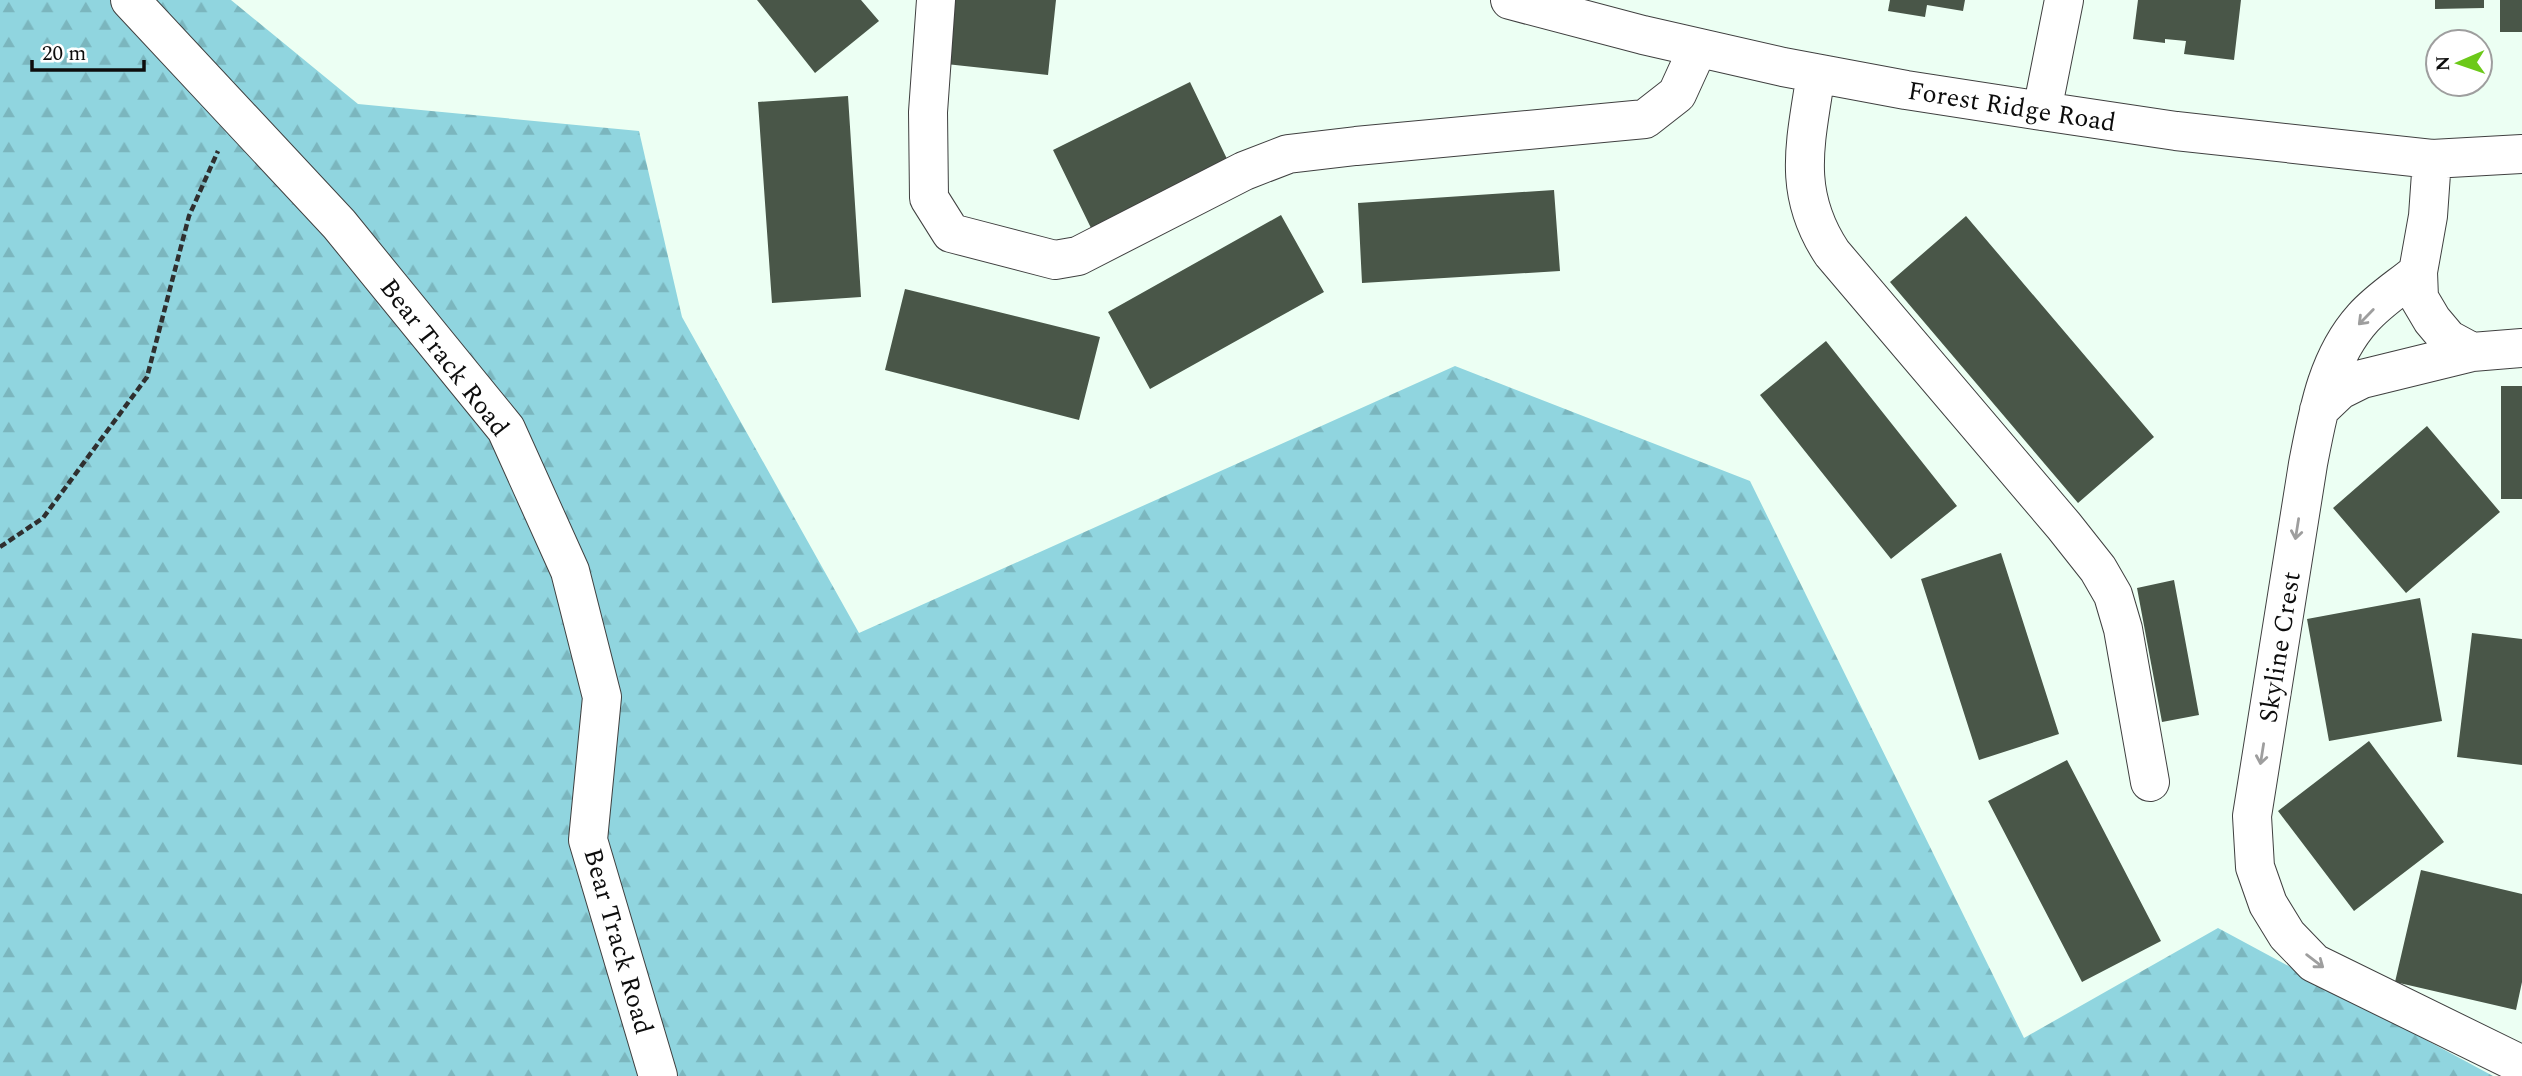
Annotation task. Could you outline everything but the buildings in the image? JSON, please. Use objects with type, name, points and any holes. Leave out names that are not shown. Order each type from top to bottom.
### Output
[{"type":"street","name":"Bear Track Road","points":[[130,0],[339,224],[506,429],[570,571],[602,697],[588,840],[658,1076]]},
{"type":"street","points":[[936,0],[928,112],[929,198],[951,233],[1055,260],[1078,256],[1244,172],[1288,154],[1645,119],[1677,94],[1698,48]]},
{"type":"street","points":[[2042,111],[2064,0]]},
{"type":"street","name":"Forest Ridge Road","points":[[1534,4],[1698,48],[1816,73],[2042,111],[2176,131],[2432,159],[2522,154]]},
{"type":"street","points":[[1816,73],[1803,173],[1808,204],[1817,231],[1832,253],[2098,569],[2113,595],[2123,629],[2150,782]]},
{"type":"street","points":[[2432,159],[2428,216],[2418,272],[2419,298],[2448,339],[2472,352]]},
{"type":"street","name":"Skyline Crest","points":[[2418,272],[2364,317],[2348,338],[2331,369],[2319,410],[2252,816],[2255,867],[2268,904],[2287,935],[2314,963],[2522,1065]]},
{"type":"street","points":[[2319,410],[2340,390],[2362,379],[2472,352],[2522,348]]},
{"type":"path","points":[[0,547],[43,518],[147,377],[189,216],[235,113]]},
{"type":"green space","points":[[0,0],[231,0],[358,104],[639,131],[682,317],[859,633],[1455,366],[1750,481],[2024,1038],[2218,928],[2493,1076],[0,1076]]}]
